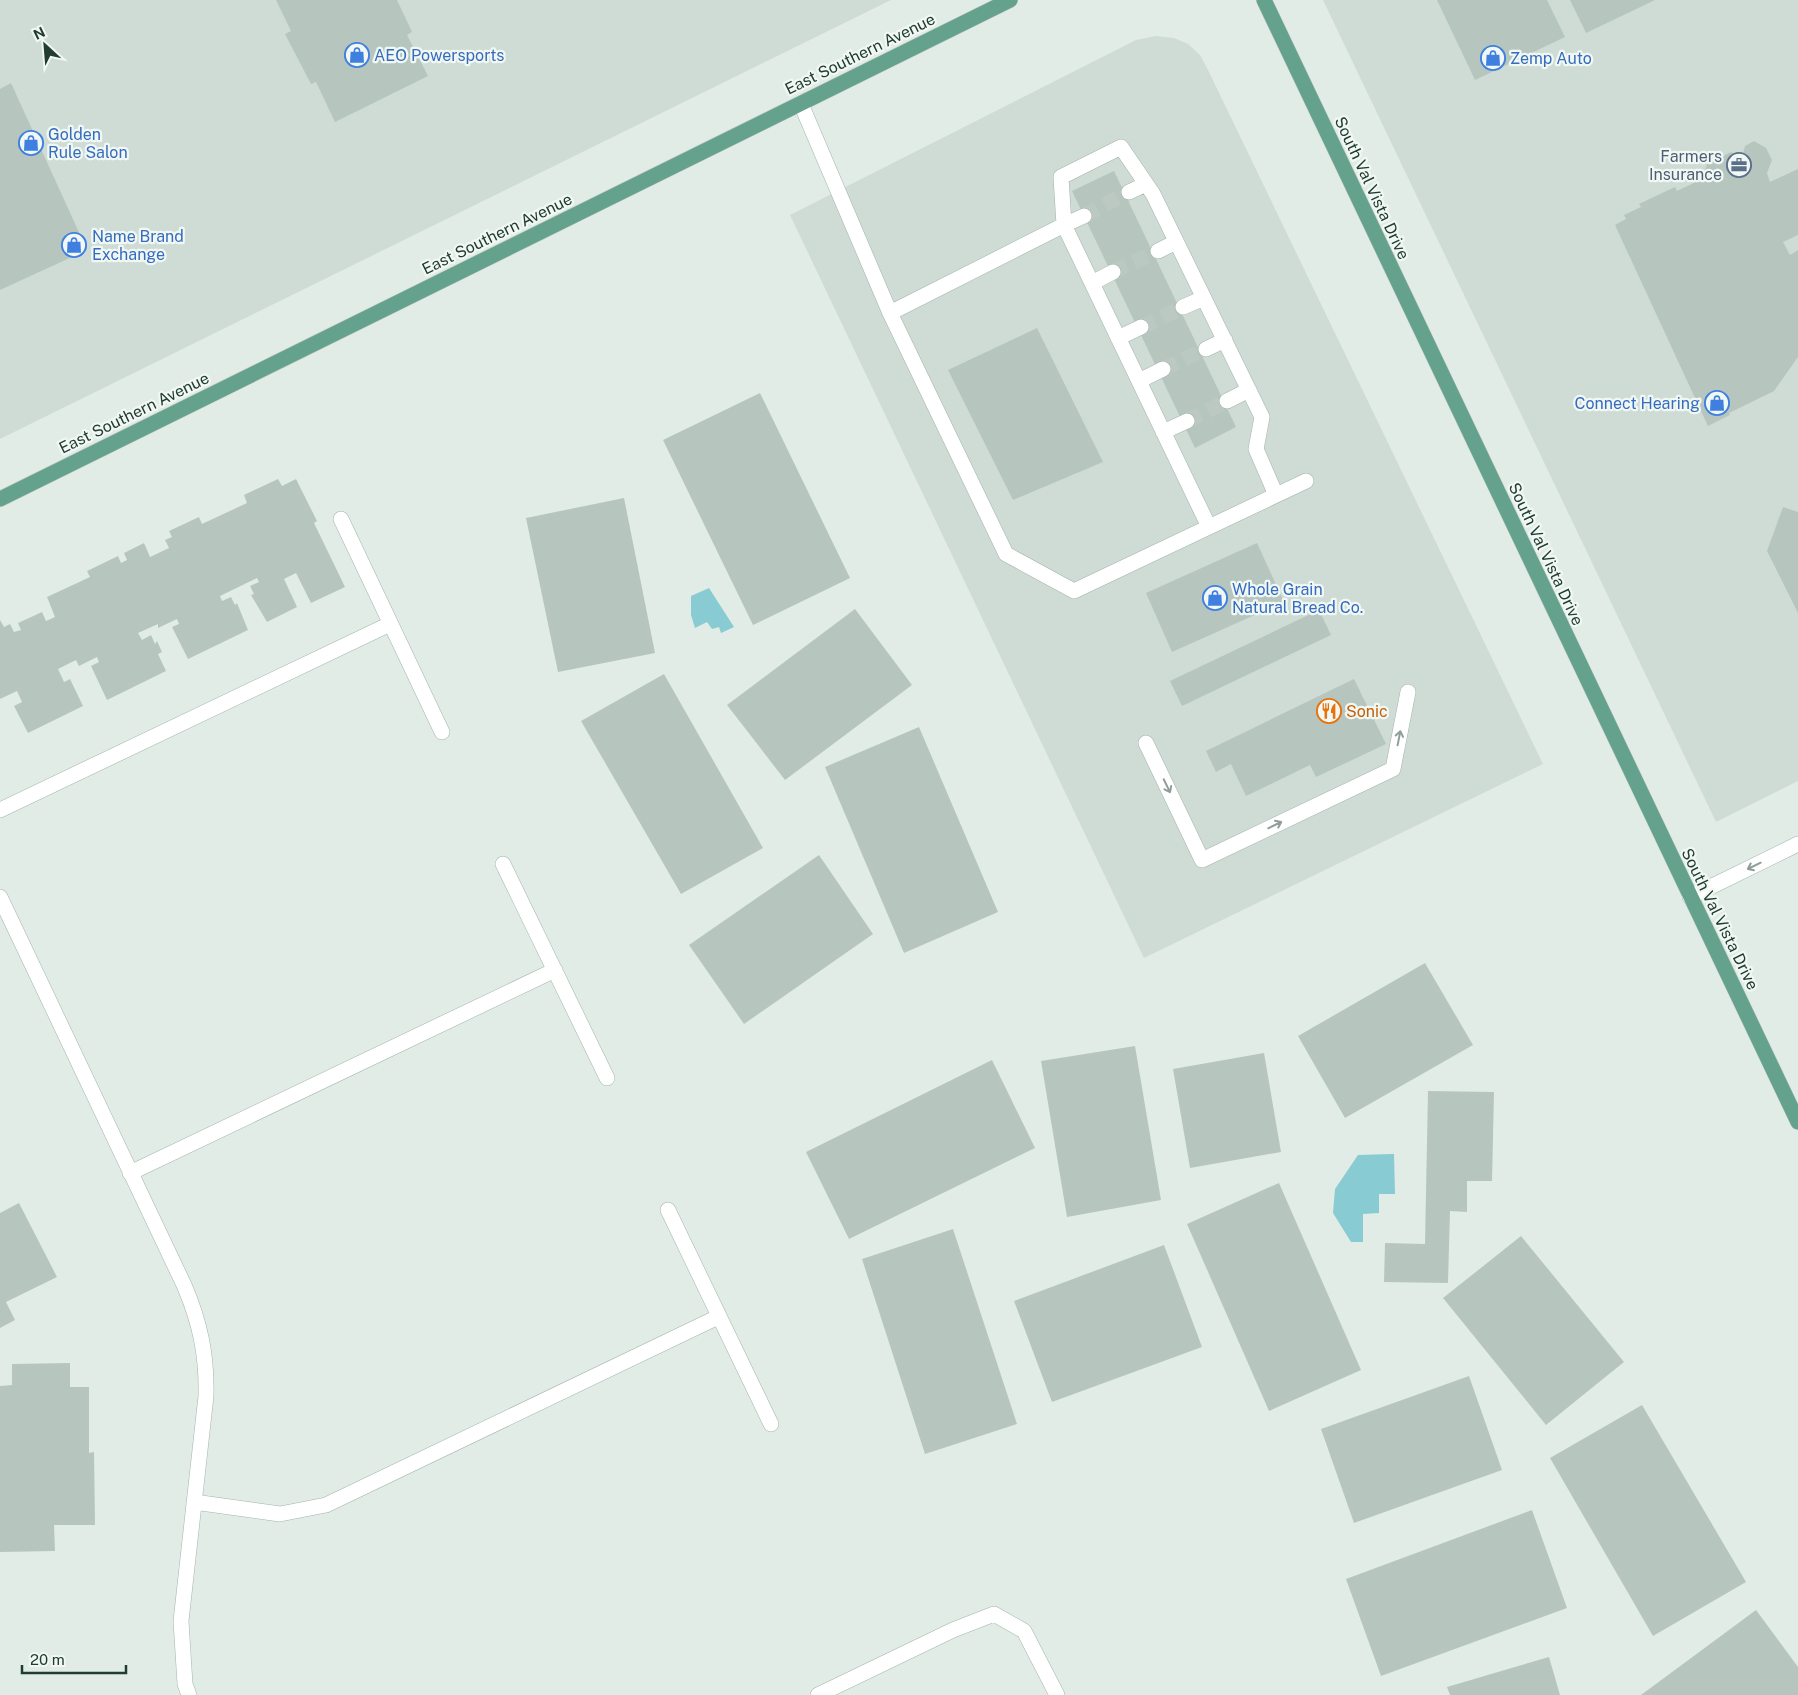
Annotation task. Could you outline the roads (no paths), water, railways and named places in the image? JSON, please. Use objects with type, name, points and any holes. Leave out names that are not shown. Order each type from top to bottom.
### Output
[{"type":"main road","name":"East Southern Avenue","points":[[0,499],[1010,0]]},
{"type":"main road","name":"South Val Vista Drive","points":[[1264,0],[1798,1122]]},
{"type":"lane","points":[[800,104],[890,313],[1006,554],[1074,591],[1306,481]]},
{"type":"lane","points":[[1208,527],[1064,225],[1060,177],[1121,147],[1146,184],[1262,417],[1256,449],[1276,495]]},
{"type":"lane","points":[[1129,192],[1146,184]]},
{"type":"lane","points":[[890,313],[1084,216]]},
{"type":"lane","points":[[1158,251],[1176,242]]},
{"type":"lane","points":[[1092,283],[1113,272]]},
{"type":"lane","points":[[1183,308],[1204,298]]},
{"type":"lane","points":[[1118,338],[1141,327]]},
{"type":"lane","points":[[1206,349],[1224,340]]},
{"type":"lane","points":[[1139,381],[1163,370]]},
{"type":"lane","points":[[1227,401],[1249,390]]},
{"type":"lane","points":[[1163,432],[1187,420]]},
{"type":"lane","points":[[342,519],[442,732]]},
{"type":"lane","points":[[0,810],[390,624]]},
{"type":"lane","points":[[1146,742],[1202,860],[1393,769],[1408,692]]},
{"type":"lane","points":[[1690,897],[1798,844]]},
{"type":"lane","points":[[503,864],[607,1078]]},
{"type":"lane","points":[[0,897],[184,1285],[203,1339],[207,1367],[206,1396],[181,1621],[186,1684],[189,1695]]},
{"type":"lane","points":[[130,1173],[555,970]]},
{"type":"lane","points":[[668,1210],[771,1424]]},
{"type":"lane","points":[[194,1502],[280,1514],[326,1506],[718,1317]]},
{"type":"lane","points":[[818,1695],[953,1630],[994,1614],[1024,1631],[1057,1695]]},
{"type":"water","points":[[709,588],[734,627],[721,633],[719,627],[712,629],[707,622],[695,628],[691,615],[691,596]]},
{"type":"water","points":[[1394,1154],[1395,1194],[1379,1194],[1379,1213],[1363,1214],[1363,1242],[1351,1242],[1333,1213],[1335,1189],[1358,1155]]},
{"type":"tunnel","points":[[1084,216],[1129,192]]},
{"type":"tunnel","points":[[1113,272],[1158,251]]},
{"type":"tunnel","points":[[1141,327],[1183,307]]},
{"type":"tunnel","points":[[1163,369],[1206,349]]},
{"type":"tunnel","points":[[1187,421],[1227,401]]},
{"type":"place","name":"AEO Powersports","points":[[357,55]]},
{"type":"place","name":"Zemp Auto","points":[[1493,58]]},
{"type":"place","name":"Golden Rule Salon","points":[[31,143]]},
{"type":"place","name":"Farmers Insurance","points":[[1739,165]]},
{"type":"place","name":"Name Brand Exchange","points":[[74,245]]},
{"type":"place","name":"Connect Hearing","points":[[1717,403]]},
{"type":"place","name":"Whole Grain Natural Bread Co.","points":[[1215,598]]},
{"type":"place","name":"Sonic","points":[[1329,711]]}]
